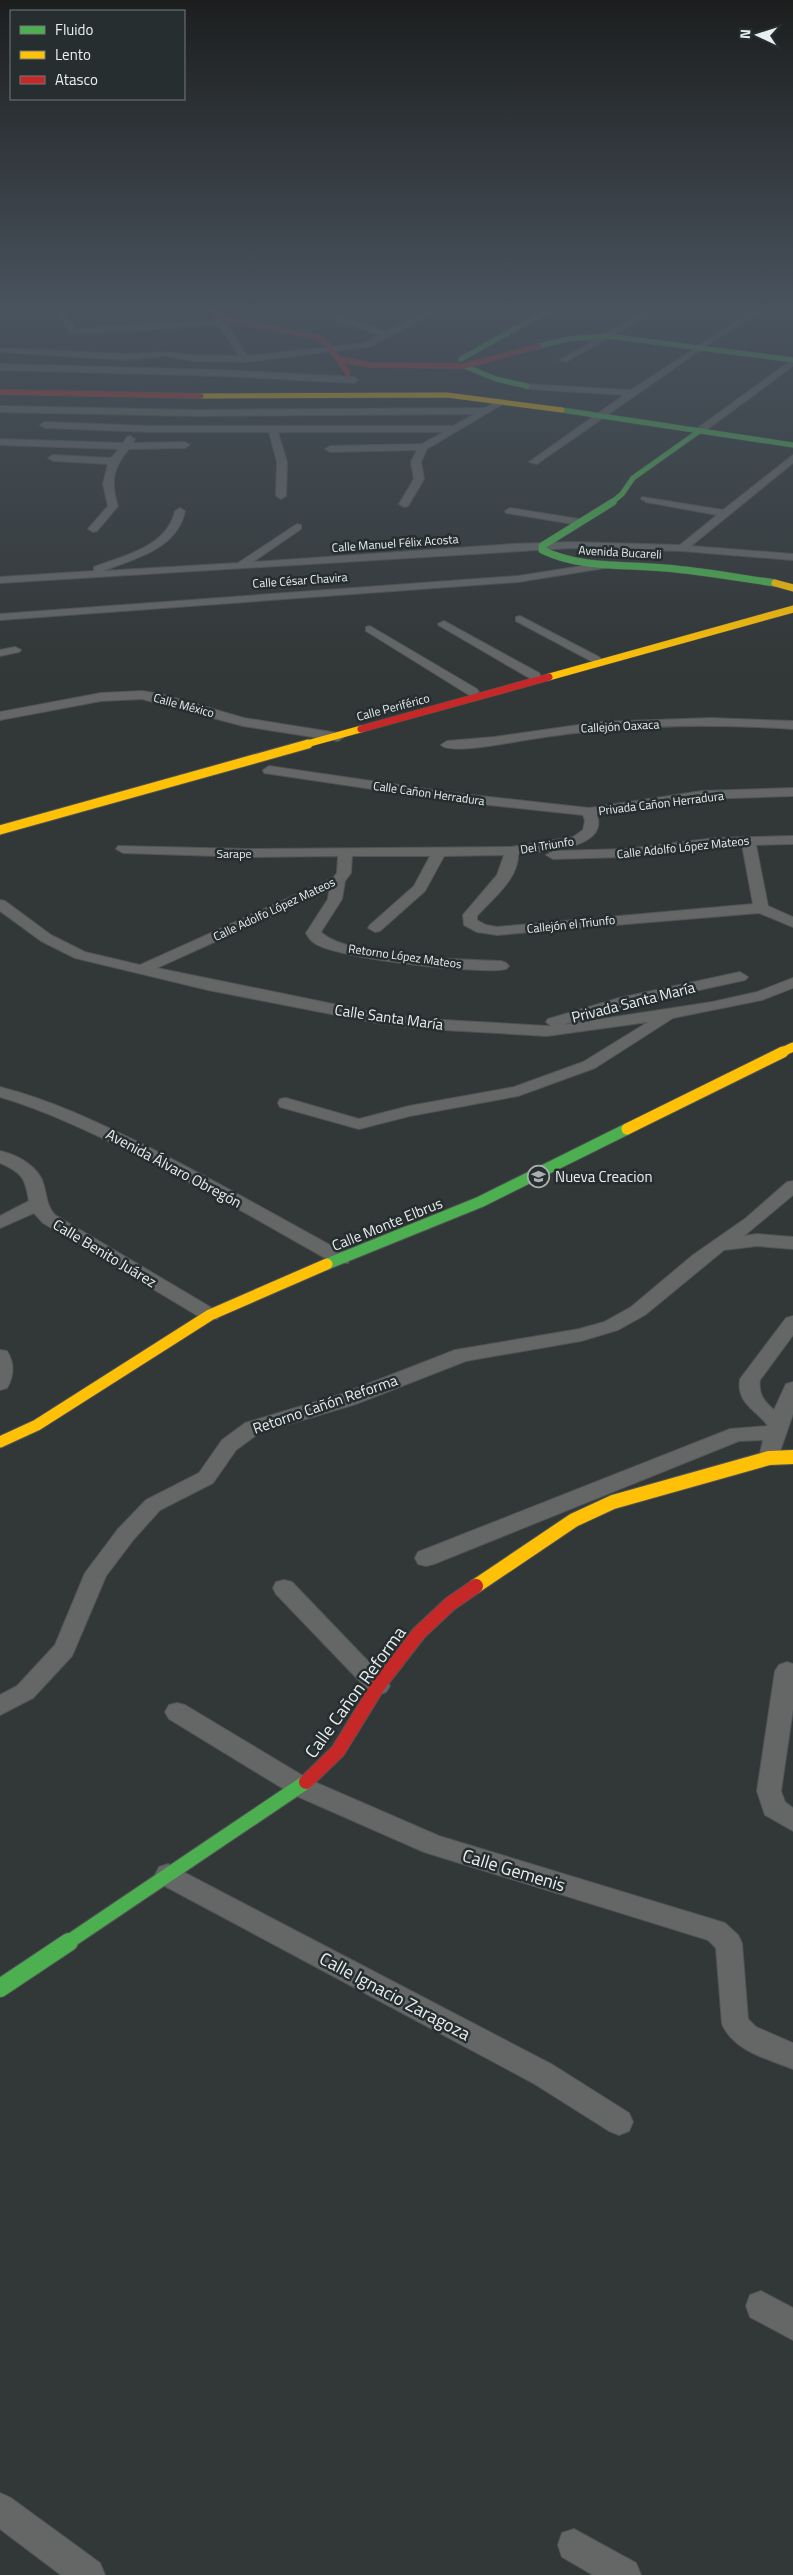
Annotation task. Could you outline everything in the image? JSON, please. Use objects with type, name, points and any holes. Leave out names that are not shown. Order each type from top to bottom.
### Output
[{"type":"main road","name":"Avenida Bucareli","points":[[698,432],[633,478],[616,499],[542,546],[542,550],[553,558],[564,562],[601,566],[664,568],[776,582]]},
{"type":"main road","points":[[699,432],[793,446]]},
{"type":"main road","points":[[776,582],[793,584]]},
{"type":"main road","points":[[776,582],[793,588]]},
{"type":"main road","name":"Calle Periférico","points":[[0,830],[440,709],[793,609]]},
{"type":"main road","points":[[440,709],[450,700],[473,692],[648,644],[673,643]]},
{"type":"main road","points":[[264,771],[300,761]]},
{"type":"main road","name":"Calle Monte Elbrus","points":[[0,1442],[37,1425],[210,1315],[480,1202],[793,1047]]},
{"type":"main road","name":"Calle Cañon Reforma","points":[[0,1988],[301,1787],[338,1751],[378,1686],[419,1633],[450,1604],[536,1544],[574,1520],[613,1502],[786,1458]]},
{"type":"street","points":[[93,529],[113,506],[106,485],[114,461],[127,446],[133,432]]},
{"type":"street","points":[[274,432],[282,462],[282,496]]},
{"type":"street","points":[[404,504],[419,478],[415,465],[416,458],[424,447],[452,432]]},
{"type":"street","points":[[534,462],[577,432]]},
{"type":"street","points":[[0,442],[127,446],[185,445]]},
{"type":"street","points":[[330,449],[424,447]]},
{"type":"street","points":[[53,458],[114,461]]},
{"type":"street","points":[[682,548],[793,458]]},
{"type":"street","points":[[646,499],[724,513]]},
{"type":"street","points":[[85,574],[151,547],[173,532],[179,522],[180,511]]},
{"type":"street","points":[[510,511],[579,522]]},
{"type":"street","points":[[240,566],[297,527]]},
{"type":"street","points":[[409,542],[415,554]]},
{"type":"street","name":"Calle Manuel Félix Acosta","points":[[0,580],[542,546],[682,548],[793,557]]},
{"type":"street","name":"Calle César Chavira","points":[[0,617],[518,579],[601,566]]},
{"type":"street","points":[[520,619],[595,659]]},
{"type":"street","points":[[444,624],[535,676]]},
{"type":"street","points":[[370,629],[473,692]]},
{"type":"street","points":[[0,653],[15,650]]},
{"type":"street","name":"Calle México","points":[[0,716],[101,697],[142,695],[157,697],[243,722],[338,737]]},
{"type":"street","name":"Callejón Oaxaca","points":[[447,745],[475,745],[605,725],[734,721],[793,725]]},
{"type":"street","name":"Calle Cañon Herradura","points":[[264,771],[453,797],[589,812]]},
{"type":"street","name":"Privada Cañon Herradura","points":[[589,812],[702,795],[793,792]]},
{"type":"street","name":"Del Triunfo","points":[[512,854],[578,842],[589,832],[592,821],[589,812]]},
{"type":"street","points":[[748,840],[761,908],[793,923]]},
{"type":"street","name":"Calle Adolfo López Mateos","points":[[141,970],[338,881],[344,873],[345,852],[625,854],[748,840],[793,840]]},
{"type":"street","name":"Sarape","points":[[123,849],[237,853],[345,852]]},
{"type":"street","points":[[375,928],[420,888],[439,852]]},
{"type":"street","name":"Callejón el Triunfo","points":[[512,854],[505,877],[470,915],[469,922],[474,926],[497,931],[761,908]]},
{"type":"street","name":"Retorno López Mateos","points":[[338,881],[335,899],[313,932],[318,940],[335,946],[393,957],[501,966]]},
{"type":"street","name":"Calle Santa María","points":[[0,904],[61,948],[80,955],[216,987],[377,1018],[426,1024],[526,1030],[586,1027],[671,1015],[762,995],[793,983]]},
{"type":"street","name":"Privada Santa María","points":[[526,1030],[619,1003],[740,977]]},
{"type":"street","points":[[286,1103],[359,1124],[428,1108],[518,1091],[588,1065],[671,1015]]},
{"type":"street","name":"Avenida Álvaro Obregón","points":[[0,1092],[34,1102],[110,1135],[167,1163],[341,1259]]},
{"type":"street","points":[[0,1156],[26,1170],[32,1176],[37,1204],[0,1223]]},
{"type":"street","name":"Retorno Cañón Reforma","points":[[0,1706],[25,1692],[64,1650],[96,1573],[126,1534],[153,1505],[206,1478],[229,1445],[252,1428],[349,1399],[462,1355],[581,1335],[611,1326],[638,1311],[752,1222],[793,1186]]},
{"type":"street","name":"Calle Benito Juárez","points":[[37,1204],[39,1211],[49,1219],[210,1315]]},
{"type":"street","name":"Retorno Cañón Reforma","points":[[719,1246],[757,1240],[793,1243]]},
{"type":"street","points":[[786,1458],[777,1428],[752,1398],[748,1387],[750,1378],[793,1322]]},
{"type":"street","points":[[0,1356],[4,1373],[0,1383]]},
{"type":"street","points":[[777,1428],[793,1389]]},
{"type":"street","points":[[426,1558],[737,1434],[777,1428]]},
{"type":"street","points":[[284,1588],[378,1686]]},
{"type":"street","points":[[787,1671],[769,1791],[774,1808],[793,1821]]},
{"type":"street","name":"Calle Gemenis","points":[[177,1712],[301,1787],[433,1845],[716,1931],[729,1943],[735,2024],[746,2036],[793,2056]]},
{"type":"street","name":"Calle Ignacio Zaragoza","points":[[168,1875],[543,2074],[619,2122]]},
{"type":"street","points":[[761,2306],[793,2325]]},
{"type":"street","points":[[0,2509],[88,2575]]},
{"type":"street","points":[[574,2545],[624,2575]]},
{"type":"traffic: fast","points":[[698,432],[633,478],[622,494],[607,506],[542,546],[542,550],[572,562],[602,566],[665,568],[775,583]]},
{"type":"traffic: fast","points":[[708,432],[793,445]]},
{"type":"traffic: fast","points":[[327,1264],[480,1202],[627,1129]]},
{"type":"traffic: fast","points":[[0,1988],[306,1782]]},
{"type":"traffic: slow","points":[[775,583],[793,588]]},
{"type":"traffic: slow","points":[[549,677],[793,609]]},
{"type":"traffic: slow","points":[[0,830],[361,729]]},
{"type":"traffic: slow","points":[[627,1129],[793,1047]]},
{"type":"traffic: slow","points":[[0,1442],[37,1425],[210,1315],[327,1264]]},
{"type":"traffic: slow","points":[[476,1586],[574,1520],[613,1502],[769,1458],[793,1457]]},
{"type":"traffic: jam","points":[[361,729],[549,677]]},
{"type":"traffic: jam","points":[[306,1782],[338,1751],[378,1686],[419,1633],[450,1604],[476,1586]]},
{"type":"place","name":"Nueva Creacion","points":[[539,1176]]}]
